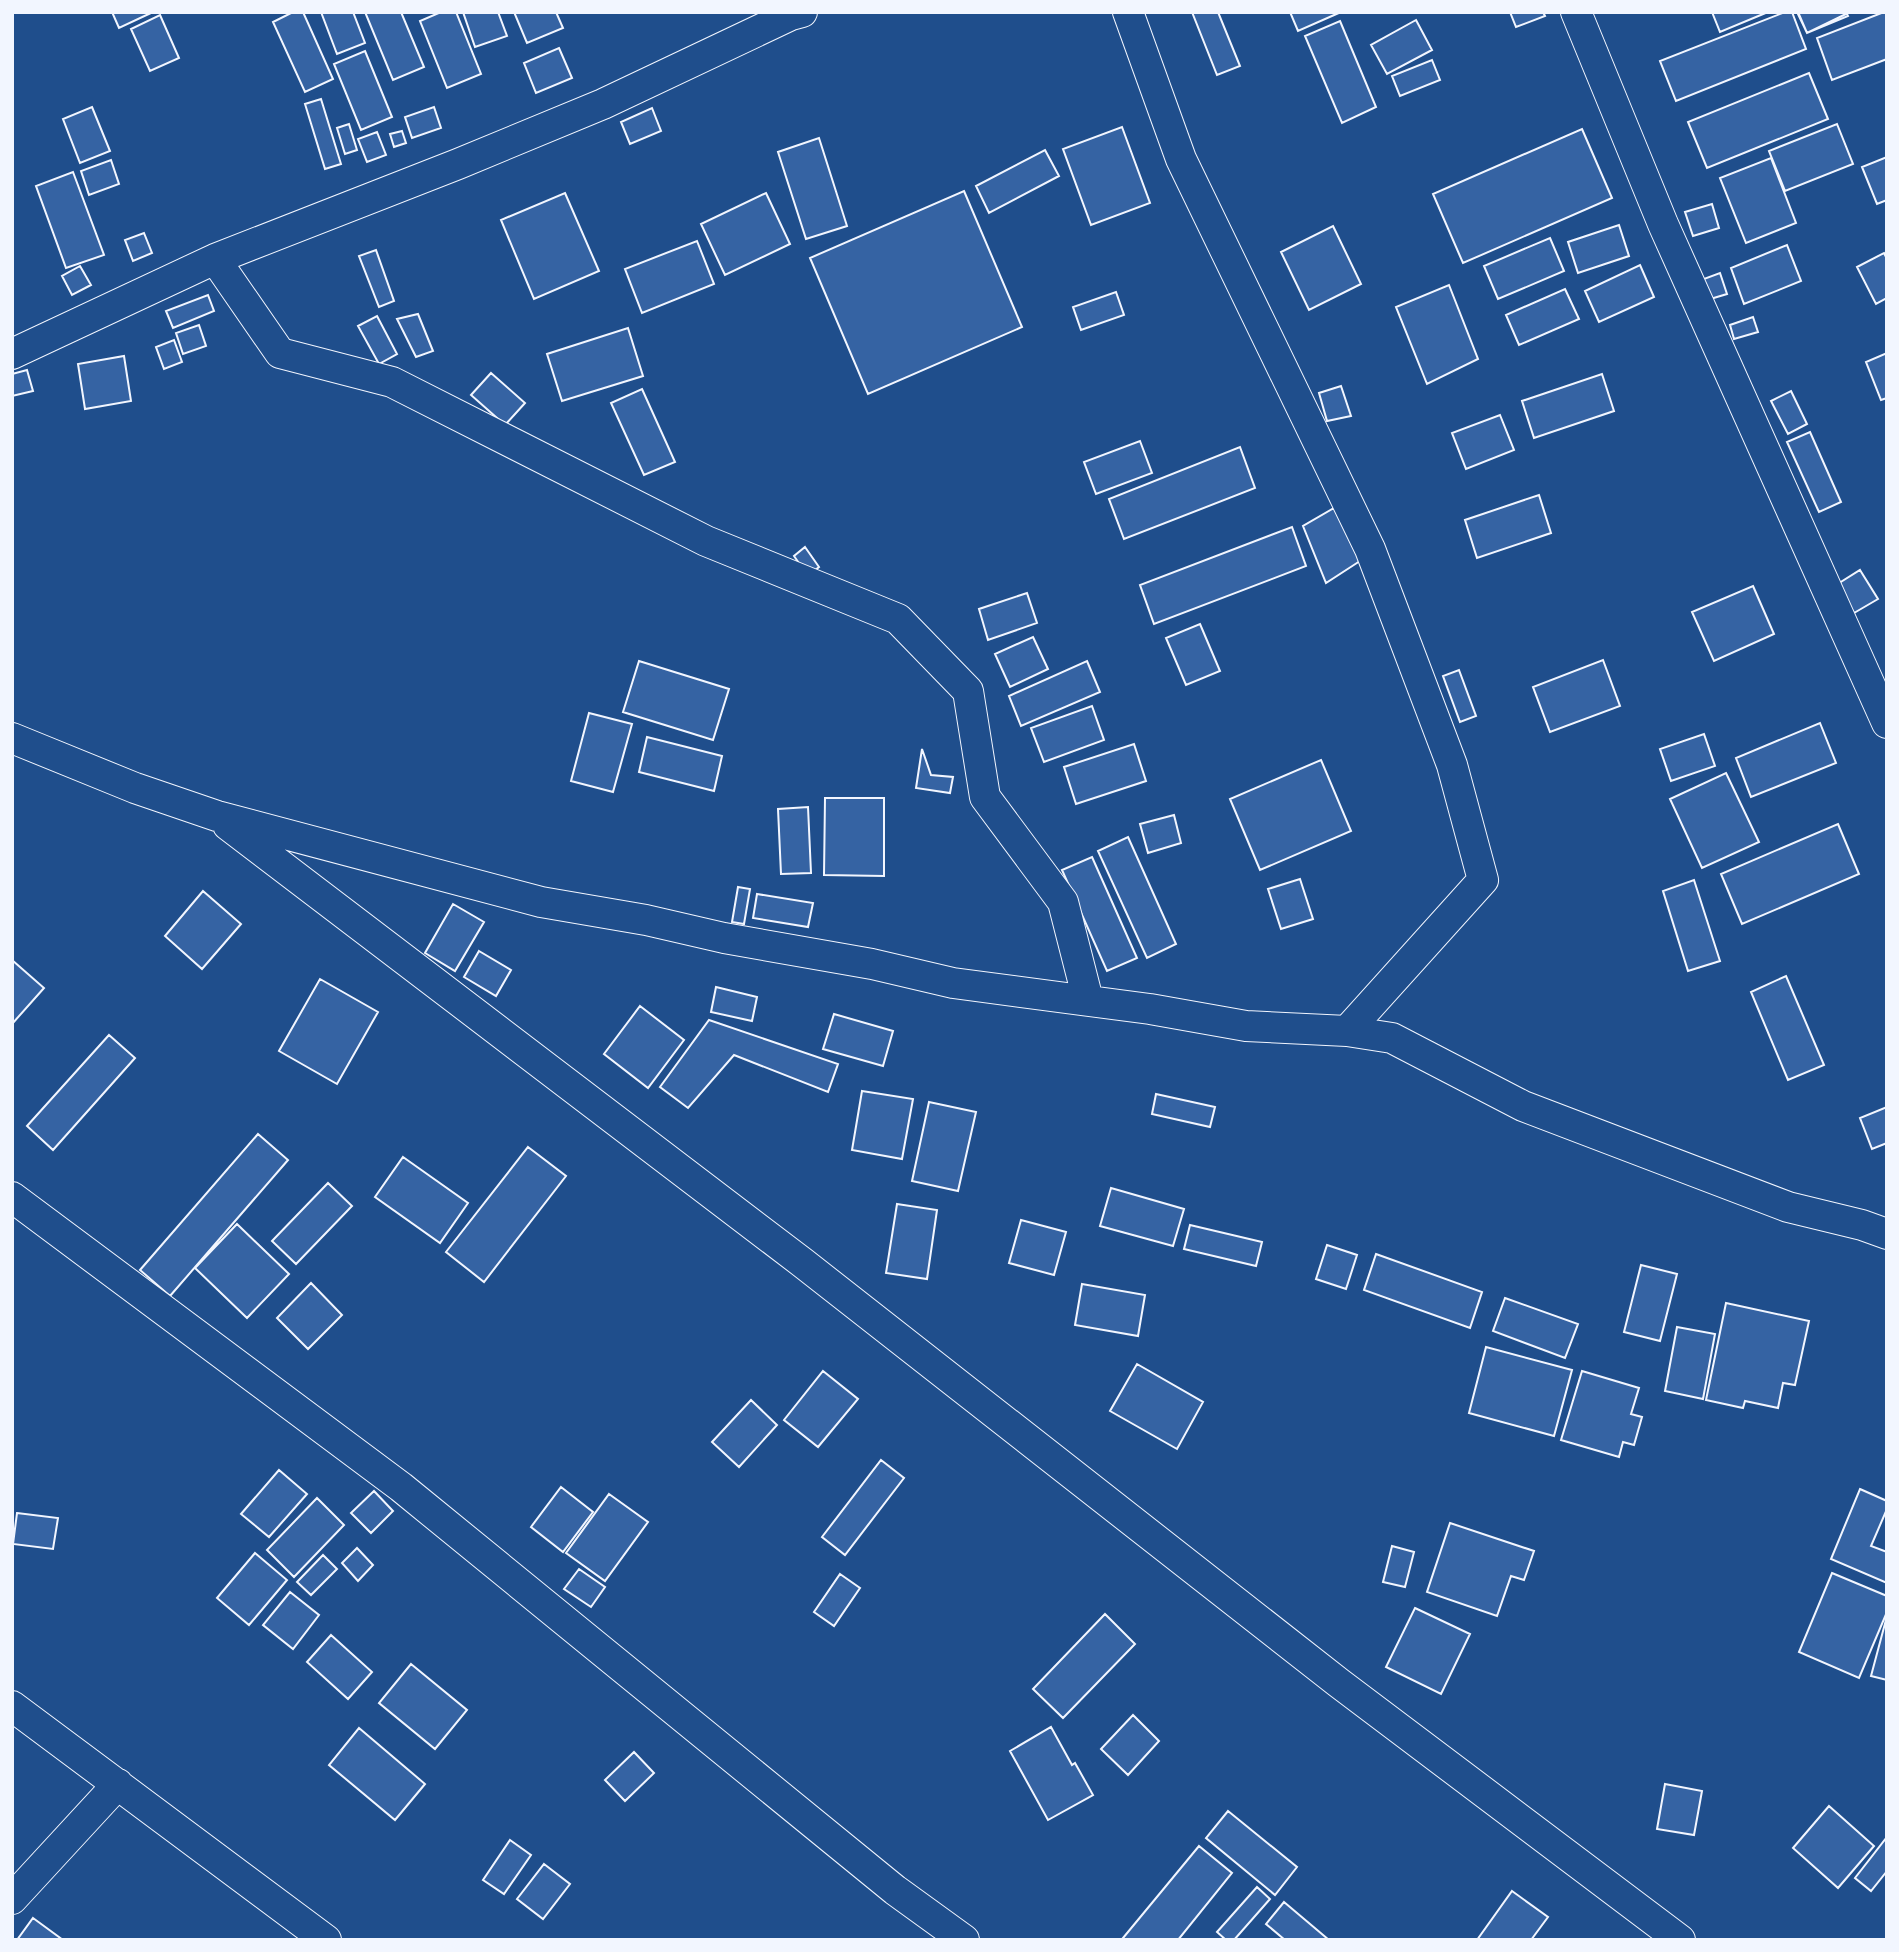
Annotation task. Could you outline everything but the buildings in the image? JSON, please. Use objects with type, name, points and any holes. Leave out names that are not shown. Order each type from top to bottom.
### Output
[{"type":"street","points":[[1128,12],[1181,159],[1370,550],[1452,765],[1483,880],[1347,1031]]},
{"type":"street","points":[[1576,12],[1663,224],[1887,723]]},
{"type":"street","points":[[12,354],[215,259],[603,104],[794,13]]},
{"type":"street","points":[[215,259],[280,353],[392,382],[706,541],[898,619],[968,691],[985,797],[1063,902],[1088,1000]]},
{"type":"street","points":[[12,738],[135,788],[218,816],[541,902],[872,964],[953,983],[1088,1000],[1246,1026],[1347,1031],[1392,1038],[1523,1106],[1788,1207],[1862,1225],[1887,1234]]},
{"type":"street","points":[[218,816],[803,1264],[1339,1683],[1679,1940]]},
{"type":"street","points":[[12,1197],[401,1487],[895,1890],[964,1940]]},
{"type":"street","points":[[12,1706],[326,1940]]},
{"type":"street","points":[[12,1899],[118,1784]]}]
